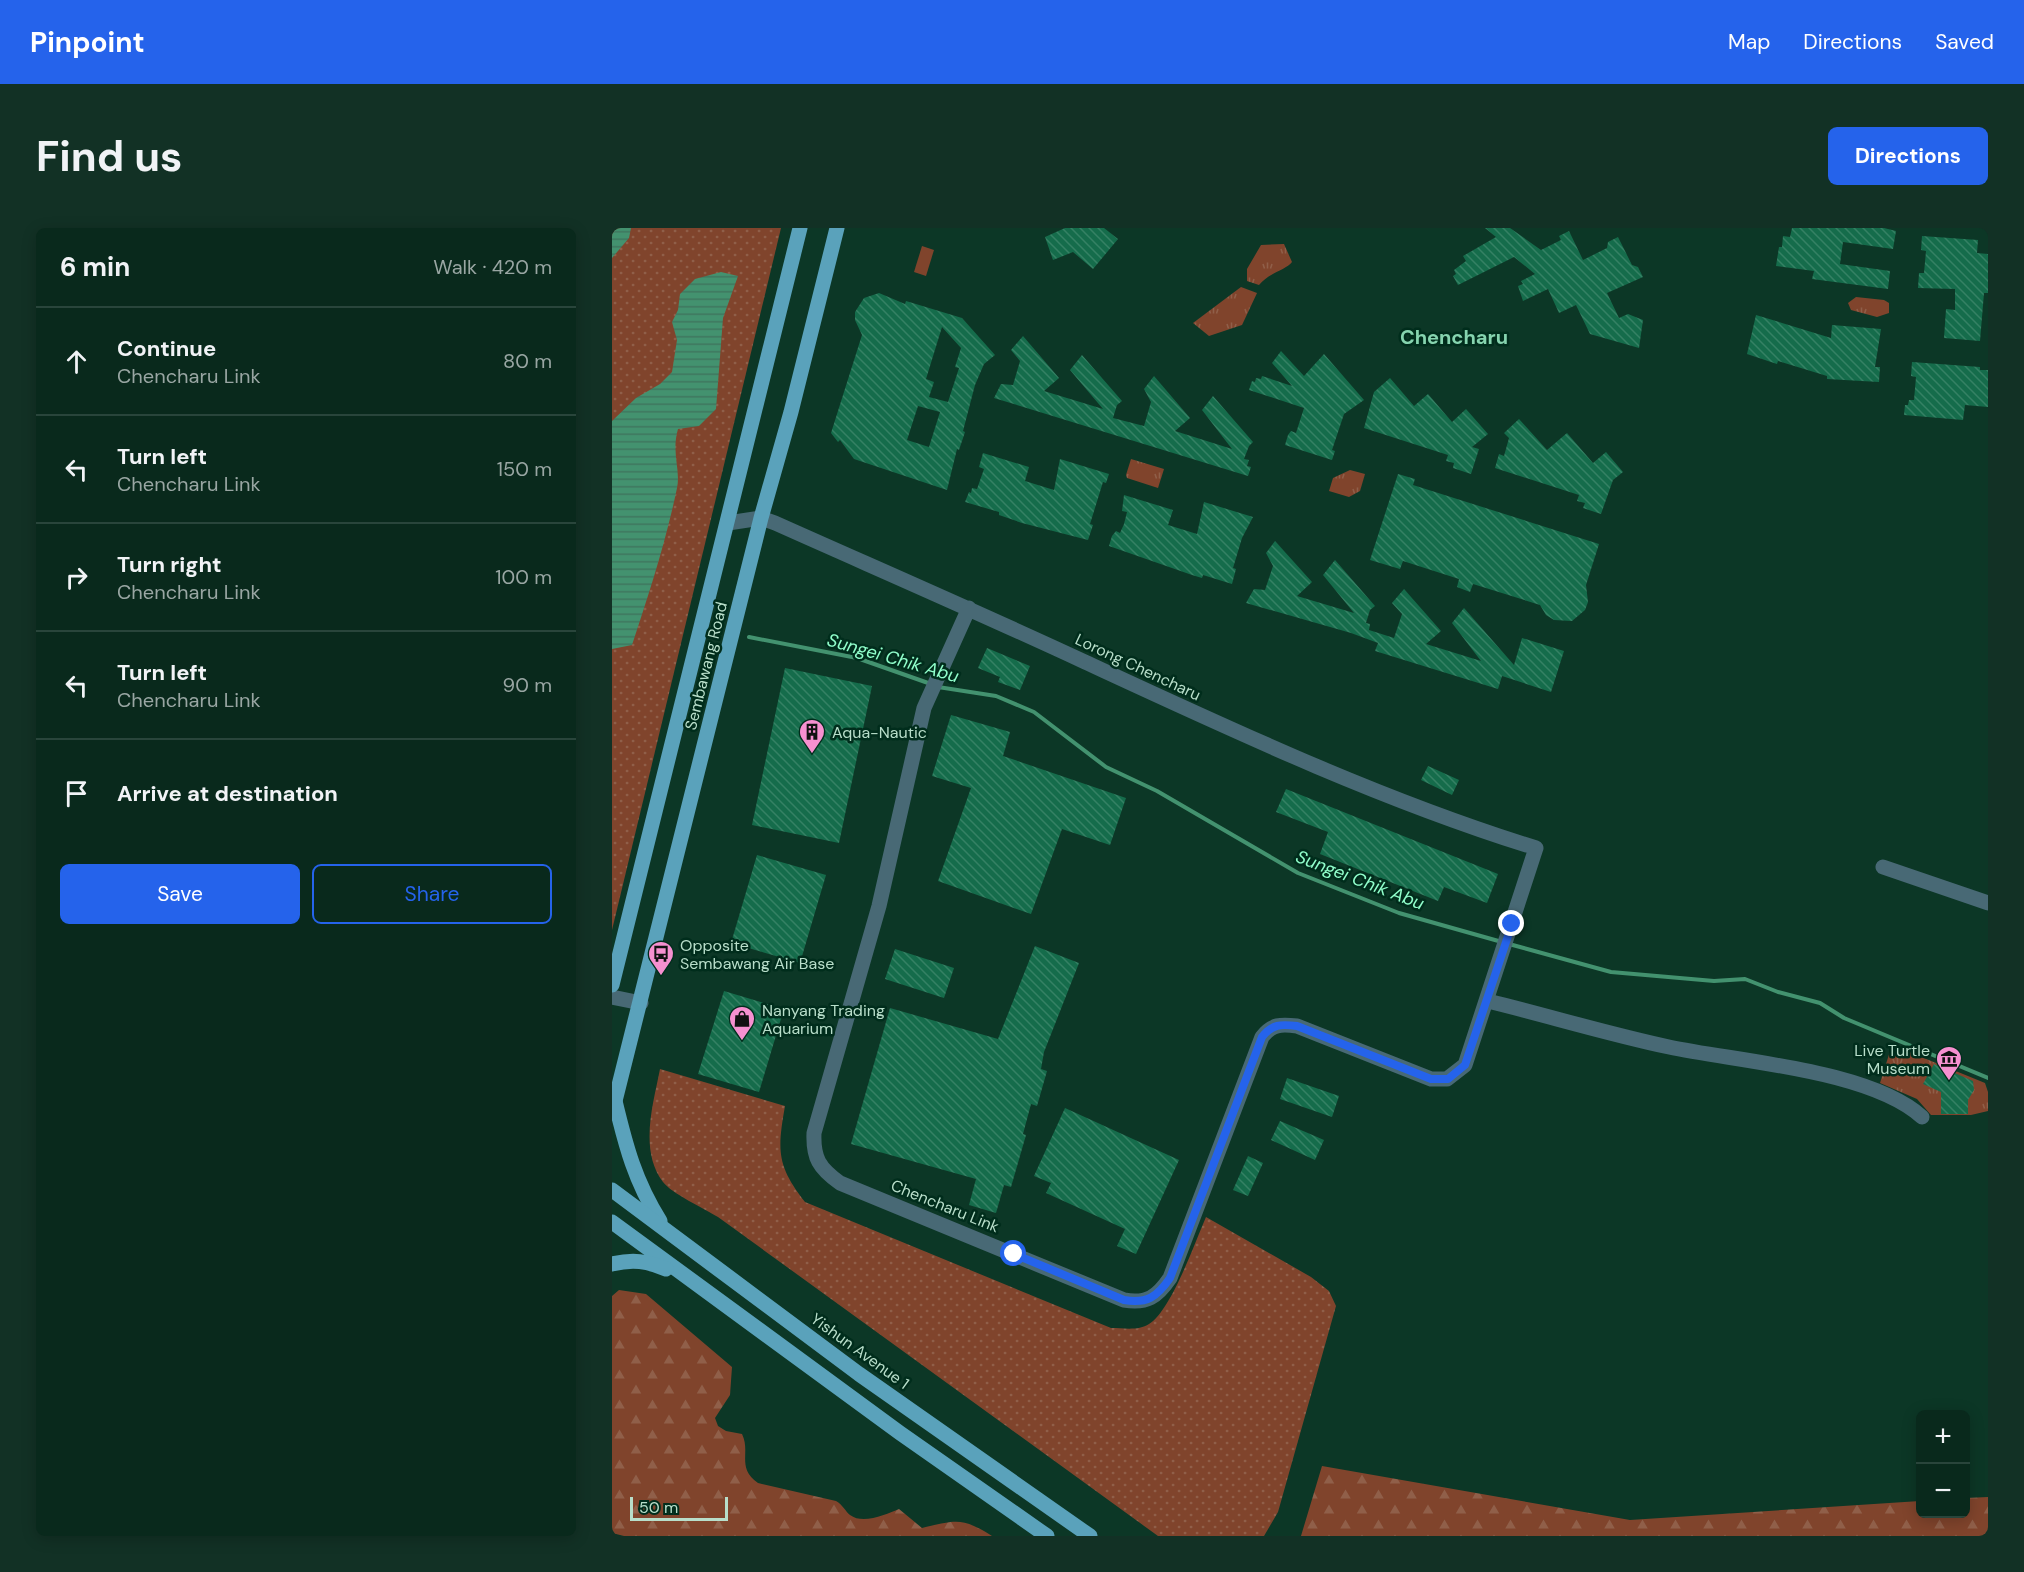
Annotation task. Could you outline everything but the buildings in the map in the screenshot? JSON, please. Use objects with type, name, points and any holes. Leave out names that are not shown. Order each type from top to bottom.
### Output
[{"type":"main road","name":"Sembawang Road","points":[[612,985],[800,228]]},
{"type":"main road","name":"Sembawang Road","points":[[614,1107],[761,518],[791,412],[837,228]]},
{"type":"main road","points":[[612,960],[621,946]]},
{"type":"main road","points":[[614,1107],[641,1191],[665,1229]]},
{"type":"main road","name":"Yishun Avenue 1","points":[[612,1190],[859,1374],[1090,1536]]},
{"type":"main road","points":[[612,1222],[900,1433],[1047,1536]]},
{"type":"main road","points":[[612,1264],[627,1260],[647,1261],[691,1279]]},
{"type":"street","points":[[728,523],[761,518]]},
{"type":"street","name":"Lorong Chencharu","points":[[761,518],[969,608],[1225,726],[1449,819],[1536,848]]},
{"type":"street","name":"Chencharu Link","points":[[969,608],[926,700],[879,906],[814,1133],[815,1159],[821,1170],[840,1183],[1124,1300],[1139,1302],[1150,1299],[1160,1293],[1170,1278],[1262,1037],[1268,1030],[1276,1025],[1297,1026],[1431,1079],[1440,1080],[1457,1073],[1465,1065],[1488,1001],[1536,848]]},
{"type":"street","points":[[1883,867],[1988,903]]},
{"type":"street","points":[[612,997],[640,1003]]},
{"type":"street","points":[[1488,1001],[1629,1038],[1724,1059],[1818,1074],[1884,1092],[1908,1104],[1922,1117]]},
{"type":"green space","points":[[612,228],[781,228],[612,930]]},
{"type":"green space","points":[[1284,244],[1292,262],[1289,265],[1259,285],[1247,281],[1247,269],[1261,245]]},
{"type":"green space","points":[[922,246],[934,250],[926,276],[914,272]]},
{"type":"green space","points":[[1241,287],[1257,293],[1242,325],[1209,336],[1193,323]]},
{"type":"green space","points":[[1856,297],[1884,300],[1889,303],[1889,313],[1877,317],[1851,310],[1848,303]]},
{"type":"green space","points":[[1131,459],[1164,469],[1158,488],[1127,478]]},
{"type":"green space","points":[[1350,470],[1365,474],[1360,491],[1349,497],[1329,491],[1333,478]]},
{"type":"green space","name":"Live Turtle Museum","points":[[1892,1045],[1985,1083],[1988,1092],[1988,1111],[1971,1115],[1931,1115],[1917,1099],[1880,1083]]},
{"type":"green space","points":[[660,1069],[785,1106],[781,1157],[789,1178],[805,1202],[1111,1328],[1141,1328],[1157,1317],[1174,1291],[1206,1217],[1311,1277],[1329,1291],[1336,1306],[1278,1512],[1264,1536],[1158,1536],[718,1217],[673,1191],[663,1182],[651,1156],[650,1127]]},
{"type":"green space","points":[[619,1290],[646,1294],[732,1367],[730,1395],[715,1418],[718,1426],[726,1431],[742,1434],[747,1472],[758,1483],[836,1501],[855,1518],[875,1518],[899,1509],[922,1528],[958,1522],[966,1523],[992,1536],[624,1536],[612,1533],[612,1296]]},
{"type":"green space","points":[[1322,1466],[1630,1520],[1916,1501],[1916,1518],[1970,1518],[1970,1498],[1988,1497],[1988,1536],[1301,1536]]},
{"type":"shaded area","points":[[612,228],[631,228],[629,238],[612,258]]},
{"type":"shaded area","points":[[721,272],[738,276],[723,318],[716,409],[699,426],[678,429],[675,446],[677,488],[657,567],[632,645],[612,649],[612,421],[636,398],[660,384],[672,372],[677,340],[672,322],[678,310],[680,294],[695,279]]},
{"type":"waterway","name":"Sungei Chik Abu","points":[[749,637],[857,658],[931,684]]},
{"type":"waterway","name":"Sungei Chik Abu","points":[[938,687],[996,696],[1034,712],[1106,767],[1157,791],[1298,873],[1399,913],[1502,942]]},
{"type":"waterway","name":"Sungei Chik Abu","points":[[1509,944],[1611,972],[1714,981],[1745,979],[1778,992],[1820,1003],[1844,1018],[1988,1078]]},
{"type":"place","name":"Aqua-Nautic","points":[[812,755]]},
{"type":"place","name":"Opposite Sembawang Air Base","points":[[661,977]]},
{"type":"place","name":"Nanyang Trading Aquarium","points":[[742,1042]]},
{"type":"place","name":"Live Turtle Museum","points":[[1949,1082]]},
{"type":"district","name":"Chencharu","points":[[1454,337]]},
{"type":"route","points":[[1014,1254],[1124,1300],[1139,1302],[1160,1293],[1170,1278],[1262,1037],[1268,1030],[1276,1025],[1297,1026],[1431,1079],[1448,1079],[1465,1065],[1512,924]]}]
